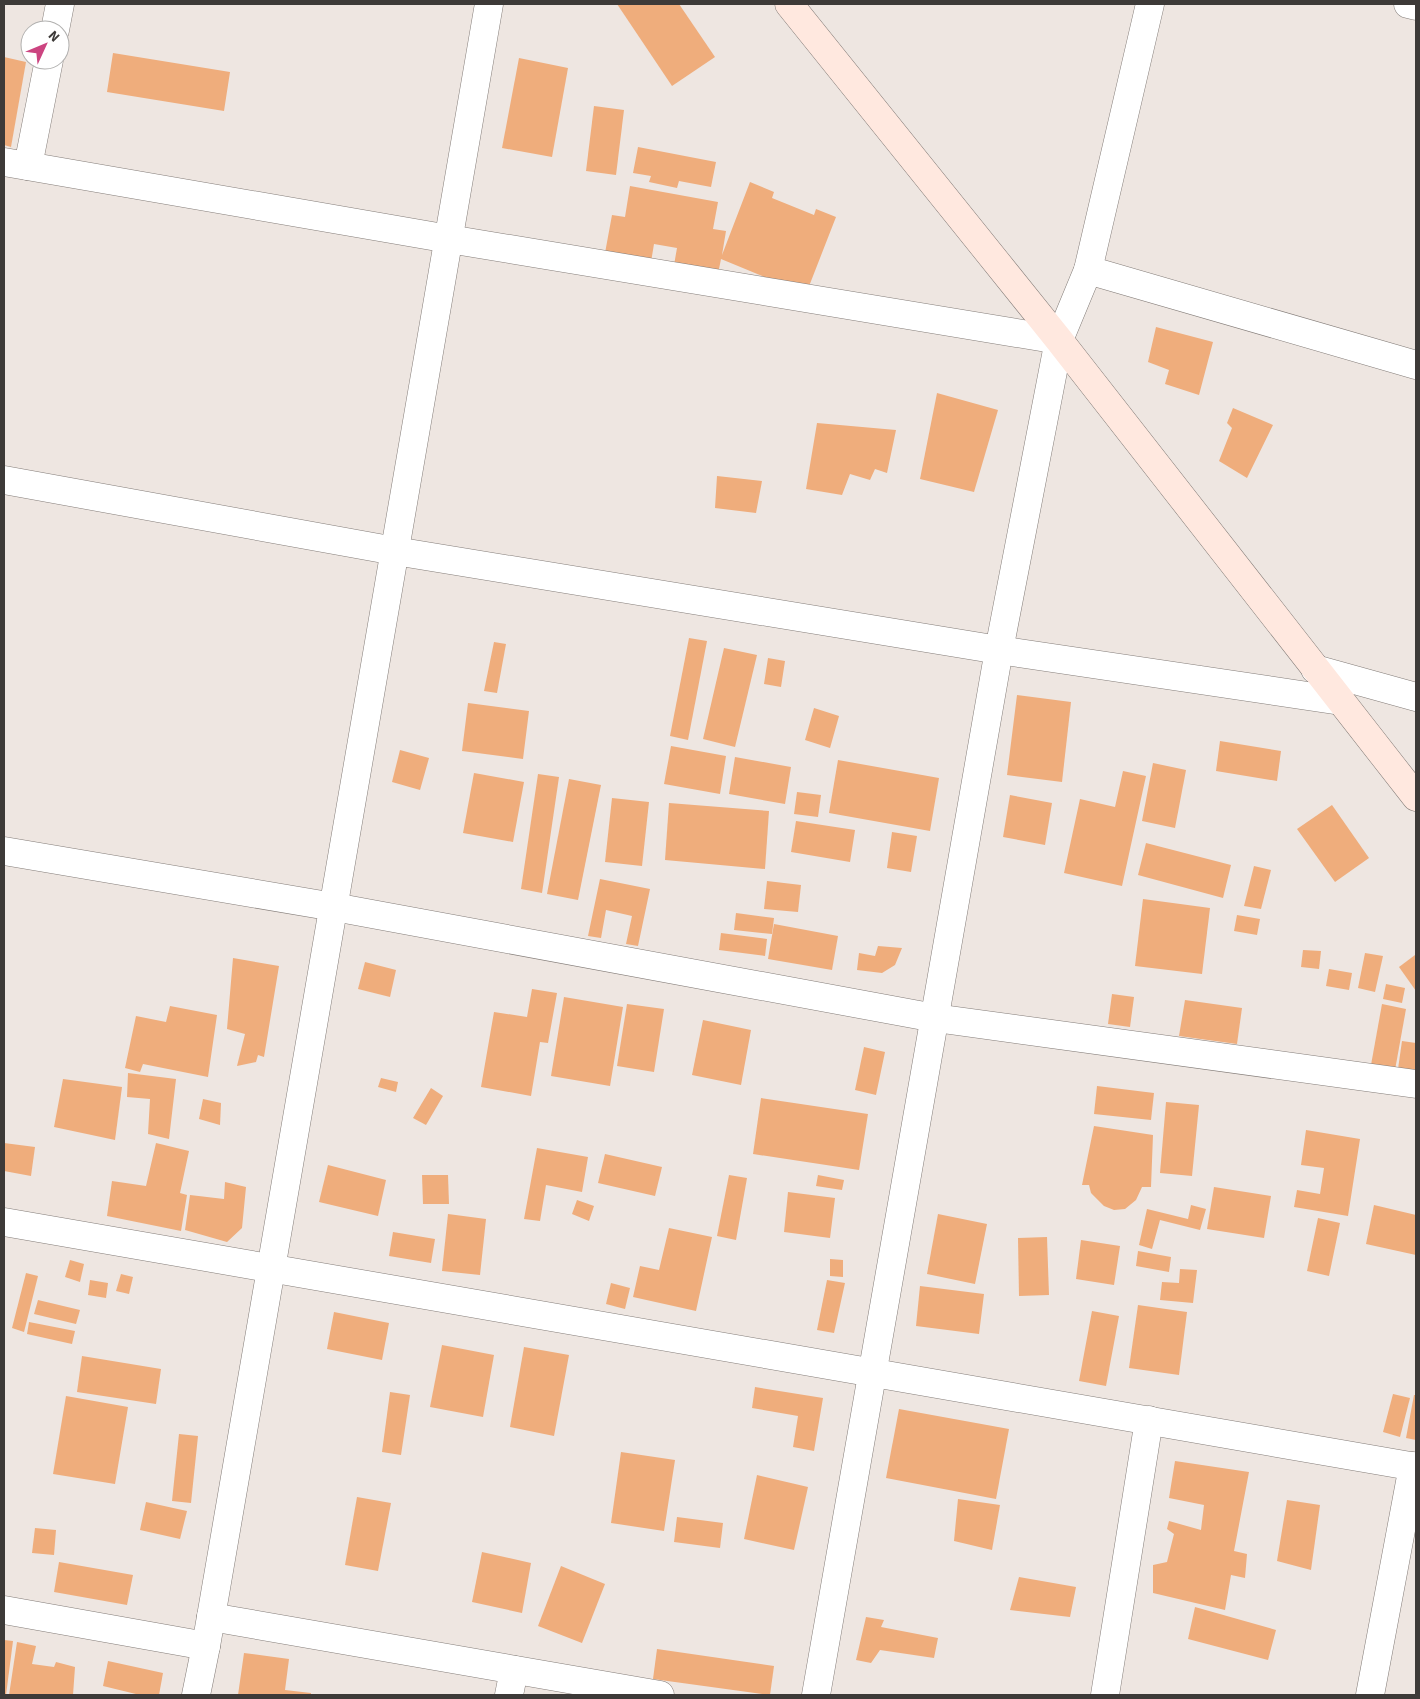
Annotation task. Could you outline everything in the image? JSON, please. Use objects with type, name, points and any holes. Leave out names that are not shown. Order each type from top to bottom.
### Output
[{"type":"street","points":[[57,20],[60,4]]},
{"type":"street","points":[[196,1695],[212,1617],[489,4]]},
{"type":"street","points":[[789,4],[1059,340],[1416,797]]},
{"type":"street","points":[[816,1695],[999,650],[1059,340],[1088,270],[1150,4]]},
{"type":"street","points":[[1408,4],[1416,6]]},
{"type":"street","points":[[46,70],[16,164],[449,239],[1059,340]]},
{"type":"street","points":[[1088,270],[1416,365]]},
{"type":"street","points":[[4,480],[395,551],[999,650],[1342,701]]},
{"type":"street","points":[[1316,669],[1416,697]]},
{"type":"street","points":[[4,851],[334,907],[935,1018],[1416,1084]]},
{"type":"street","points":[[4,1222],[1415,1466],[1370,1695]]},
{"type":"street","points":[[1105,1695],[1149,1420]]},
{"type":"street","points":[[4,1610],[206,1646]]},
{"type":"street","points":[[212,1617],[512,1682],[660,1695]]},
{"type":"building","points":[[617,4],[679,4],[715,57],[672,86]]},
{"type":"building","points":[[113,53],[230,72],[224,111],[107,92]]},
{"type":"building","points":[[4,57],[20,61],[20,70],[25,70],[11,147],[4,145]]},
{"type":"building","points":[[519,58],[568,68],[552,157],[502,148]]},
{"type":"building","points":[[594,106],[624,110],[616,175],[586,171]]},
{"type":"building","points":[[638,147],[716,162],[711,187],[679,181],[677,188],[649,182],[651,176],[633,173]]},
{"type":"building","points":[[750,182],[774,192],[772,198],[814,215],[816,209],[836,217],[806,294],[721,259],[718,274],[674,265],[677,248],[654,244],[651,262],[605,253],[612,215],[625,217],[630,186],[718,202],[713,229],[726,231],[722,255]]},
{"type":"building","points":[[1156,327],[1213,342],[1199,395],[1165,384],[1169,370],[1148,362]]},
{"type":"building","points":[[937,393],[998,410],[974,492],[920,479]]},
{"type":"building","points":[[1233,408],[1273,425],[1247,478],[1219,461],[1232,428],[1227,423]]},
{"type":"building","points":[[817,423],[896,430],[887,473],[875,469],[870,480],[850,474],[842,495],[806,489]]},
{"type":"building","points":[[717,476],[762,481],[756,513],[715,508]]},
{"type":"building","points":[[689,638],[707,641],[688,740],[670,736]]},
{"type":"building","points":[[494,642],[506,644],[497,693],[484,691]]},
{"type":"building","points":[[724,648],[757,655],[735,747],[703,739]]},
{"type":"building","points":[[768,658],[785,661],[781,687],[764,684]]},
{"type":"building","points":[[1017,695],[1071,702],[1062,782],[1007,775]]},
{"type":"building","points":[[468,703],[529,711],[523,759],[462,751]]},
{"type":"building","points":[[814,708],[839,716],[830,748],[805,740]]},
{"type":"building","points":[[1220,741],[1281,751],[1277,781],[1216,771]]},
{"type":"building","points":[[671,746],[726,756],[720,794],[664,784]]},
{"type":"building","points":[[400,750],[429,758],[420,790],[392,782]]},
{"type":"building","points":[[735,757],[791,767],[785,804],[729,794]]},
{"type":"building","points":[[838,760],[939,778],[930,831],[829,813]]},
{"type":"building","points":[[1153,763],[1186,770],[1175,828],[1142,821]]},
{"type":"building","points":[[1123,771],[1146,776],[1122,886],[1064,873],[1080,799],[1115,807]]},
{"type":"building","points":[[474,773],[524,782],[513,842],[463,833]]},
{"type":"building","points":[[538,774],[559,777],[542,893],[521,889]]},
{"type":"building","points":[[569,779],[601,785],[578,900],[547,894]]},
{"type":"building","points":[[797,792],[821,795],[818,817],[794,814]]},
{"type":"building","points":[[1010,795],[1052,803],[1045,845],[1003,837]]},
{"type":"building","points":[[612,798],[649,802],[642,866],[605,862]]},
{"type":"building","points":[[669,803],[769,811],[765,869],[665,860]]},
{"type":"building","points":[[1332,805],[1369,858],[1335,882],[1297,829]]},
{"type":"building","points":[[796,821],[855,830],[850,862],[791,852]]},
{"type":"building","points":[[892,832],[917,836],[911,872],[887,868]]},
{"type":"building","points":[[1146,843],[1231,865],[1223,898],[1138,875]]},
{"type":"building","points":[[1254,866],[1271,870],[1261,909],[1244,906]]},
{"type":"building","points":[[600,879],[650,889],[638,946],[626,944],[632,916],[606,910],[601,938],[588,936]]},
{"type":"building","points":[[767,881],[801,885],[798,912],[764,909]]},
{"type":"building","points":[[1143,899],[1210,908],[1202,974],[1135,966]]},
{"type":"building","points":[[736,913],[774,918],[772,934],[734,930]]},
{"type":"building","points":[[1237,915],[1260,919],[1257,935],[1234,931]]},
{"type":"building","points":[[774,924],[838,936],[832,970],[768,959]]},
{"type":"building","points":[[721,933],[767,939],[765,956],[719,950]]},
{"type":"building","points":[[878,946],[902,948],[895,965],[882,973],[857,970],[859,953],[875,956]]},
{"type":"building","points":[[1303,950],[1321,951],[1319,969],[1301,967]]},
{"type":"building","points":[[1365,953],[1383,956],[1375,992],[1358,988]]},
{"type":"building","points":[[1416,956],[1416,991],[1399,967]]},
{"type":"building","points":[[233,958],[279,966],[264,1057],[258,1055],[256,1062],[237,1066],[245,1034],[227,1029]]},
{"type":"building","points":[[365,962],[396,970],[390,997],[358,989]]},
{"type":"building","points":[[1329,969],[1352,973],[1349,990],[1326,986]]},
{"type":"building","points":[[1386,984],[1405,988],[1402,1003],[1383,999]]},
{"type":"building","points":[[532,989],[557,993],[548,1043],[540,1042],[531,1096],[481,1087],[494,1012],[527,1017]]},
{"type":"building","points":[[1112,994],[1134,997],[1130,1027],[1108,1024]]},
{"type":"building","points":[[564,997],[623,1007],[610,1086],[551,1076]]},
{"type":"building","points":[[1185,1000],[1242,1008],[1237,1044],[1179,1036]]},
{"type":"building","points":[[627,1004],[664,1009],[654,1072],[617,1066]]},
{"type":"building","points":[[1382,1004],[1406,1009],[1395,1070],[1371,1065]]},
{"type":"building","points":[[170,1006],[217,1015],[208,1077],[143,1064],[140,1072],[125,1068],[136,1016],[166,1022]]},
{"type":"building","points":[[703,1020],[751,1030],[741,1085],[692,1075]]},
{"type":"building","points":[[1402,1041],[1416,1043],[1416,1072],[1398,1069]]},
{"type":"building","points":[[864,1047],[885,1052],[876,1095],[855,1090]]},
{"type":"building","points":[[128,1073],[176,1079],[169,1139],[148,1134],[150,1099],[127,1097]]},
{"type":"building","points":[[381,1078],[398,1082],[396,1092],[378,1087]]},
{"type":"building","points":[[63,1079],[122,1087],[115,1140],[54,1127]]},
{"type":"building","points":[[1097,1086],[1154,1093],[1151,1120],[1094,1114]]},
{"type":"building","points":[[431,1088],[443,1096],[426,1125],[413,1118]]},
{"type":"building","points":[[761,1098],[868,1114],[859,1170],[753,1154]]},
{"type":"building","points":[[203,1099],[221,1103],[220,1125],[199,1119]]},
{"type":"building","points":[[1166,1102],[1199,1105],[1192,1176],[1160,1173]]},
{"type":"building","points":[[1094,1126],[1153,1135],[1151,1187],[1142,1187],[1136,1200],[1125,1209],[1114,1210],[1104,1206],[1091,1193],[1089,1185],[1082,1185]]},
{"type":"building","points":[[1306,1130],[1360,1139],[1348,1216],[1294,1207],[1297,1190],[1320,1194],[1324,1168],[1301,1165]]},
{"type":"building","points":[[4,1143],[35,1147],[31,1176],[4,1171]]},
{"type":"building","points":[[156,1143],[189,1151],[180,1193],[187,1195],[181,1231],[107,1216],[112,1181],[146,1186]]},
{"type":"building","points":[[537,1148],[588,1157],[582,1192],[546,1185],[540,1221],[524,1219]]},
{"type":"building","points":[[605,1154],[662,1167],[655,1196],[598,1183]]},
{"type":"building","points":[[328,1165],[386,1180],[378,1216],[319,1202]]},
{"type":"building","points":[[422,1175],[448,1175],[449,1204],[423,1204]]},
{"type":"building","points":[[729,1175],[747,1178],[736,1240],[717,1236]]},
{"type":"building","points":[[818,1175],[844,1180],[842,1190],[816,1186]]},
{"type":"building","points":[[225,1182],[246,1187],[242,1228],[227,1242],[185,1230],[190,1195],[224,1199]]},
{"type":"building","points":[[1214,1187],[1271,1196],[1264,1238],[1207,1229]]},
{"type":"building","points":[[788,1192],[835,1198],[830,1238],[784,1232]]},
{"type":"building","points":[[577,1200],[594,1206],[589,1221],[572,1214]]},
{"type":"building","points":[[1191,1205],[1206,1209],[1200,1230],[1160,1220],[1152,1249],[1139,1245],[1147,1209],[1188,1219]]},
{"type":"building","points":[[1374,1205],[1416,1215],[1416,1255],[1366,1244]]},
{"type":"building","points":[[448,1214],[486,1219],[480,1275],[442,1271]]},
{"type":"building","points":[[938,1214],[987,1224],[975,1284],[927,1274]]},
{"type":"building","points":[[1318,1218],[1340,1223],[1329,1276],[1307,1271]]},
{"type":"building","points":[[669,1228],[712,1237],[696,1311],[633,1297],[640,1266],[659,1270]]},
{"type":"building","points":[[393,1232],[435,1239],[431,1263],[389,1256]]},
{"type":"building","points":[[1047,1237],[1049,1295],[1019,1296],[1018,1238]]},
{"type":"building","points":[[1081,1240],[1120,1246],[1114,1285],[1076,1279]]},
{"type":"building","points":[[1138,1251],[1171,1257],[1169,1272],[1136,1266]]},
{"type":"building","points":[[830,1259],[843,1260],[843,1277],[830,1276]]},
{"type":"building","points":[[70,1260],[84,1264],[80,1282],[65,1277]]},
{"type":"building","points":[[1180,1269],[1197,1270],[1193,1303],[1160,1300],[1162,1282],[1179,1283]]},
{"type":"building","points":[[26,1273],[38,1276],[24,1332],[12,1328]]},
{"type":"building","points":[[121,1274],[133,1277],[129,1294],[116,1291]]},
{"type":"building","points":[[90,1280],[108,1283],[106,1298],[88,1295]]},
{"type":"building","points":[[827,1280],[845,1283],[834,1333],[817,1330]]},
{"type":"building","points":[[611,1283],[630,1288],[625,1309],[606,1304]]},
{"type":"building","points":[[920,1286],[984,1294],[979,1334],[916,1326]]},
{"type":"building","points":[[38,1300],[80,1310],[76,1324],[34,1314]]},
{"type":"building","points":[[1138,1305],[1187,1312],[1179,1375],[1129,1368]]},
{"type":"building","points":[[1092,1311],[1119,1316],[1106,1386],[1079,1381]]},
{"type":"building","points":[[334,1312],[389,1323],[382,1360],[327,1349]]},
{"type":"building","points":[[29,1322],[75,1331],[72,1344],[27,1334]]},
{"type":"building","points":[[442,1345],[494,1355],[483,1417],[430,1407]]},
{"type":"building","points":[[524,1347],[569,1355],[554,1436],[510,1427]]},
{"type":"building","points":[[82,1356],[161,1369],[156,1404],[77,1392]]},
{"type":"building","points":[[755,1387],[823,1398],[814,1451],[793,1447],[798,1416],[752,1408]]},
{"type":"building","points":[[390,1392],[410,1395],[401,1455],[382,1452]]},
{"type":"building","points":[[1393,1394],[1410,1398],[1400,1437],[1383,1432]]},
{"type":"building","points":[[1414,1395],[1416,1395],[1416,1440],[1406,1438]]},
{"type":"building","points":[[66,1396],[128,1407],[115,1484],[53,1474]]},
{"type":"building","points":[[899,1409],[1009,1429],[996,1499],[886,1478]]},
{"type":"building","points":[[179,1434],[198,1436],[191,1503],[172,1501]]},
{"type":"building","points":[[621,1452],[675,1460],[664,1531],[611,1523]]},
{"type":"building","points":[[1175,1461],[1249,1472],[1234,1551],[1247,1554],[1245,1578],[1231,1575],[1225,1610],[1153,1593],[1153,1565],[1167,1562],[1174,1534],[1167,1529],[1169,1521],[1201,1530],[1204,1505],[1169,1498]]},
{"type":"building","points":[[757,1475],[808,1487],[794,1550],[744,1539]]},
{"type":"building","points":[[357,1497],[391,1503],[378,1571],[345,1565]]},
{"type":"building","points":[[958,1499],[1000,1505],[992,1550],[954,1541]]},
{"type":"building","points":[[1287,1500],[1320,1505],[1311,1570],[1277,1561]]},
{"type":"building","points":[[146,1502],[187,1511],[180,1539],[140,1530]]},
{"type":"building","points":[[677,1517],[723,1523],[720,1548],[674,1542]]},
{"type":"building","points":[[35,1528],[56,1530],[54,1555],[32,1553]]},
{"type":"building","points":[[482,1552],[531,1563],[522,1613],[472,1602]]},
{"type":"building","points":[[59,1562],[133,1575],[127,1605],[54,1592]]},
{"type":"building","points":[[561,1566],[605,1584],[582,1643],[538,1626]]},
{"type":"building","points":[[1019,1577],[1076,1587],[1070,1617],[1010,1610]]},
{"type":"building","points":[[1195,1607],[1276,1630],[1268,1660],[1188,1639]]},
{"type":"building","points":[[866,1617],[884,1620],[881,1627],[938,1638],[934,1658],[880,1650],[871,1663],[856,1660]]},
{"type":"building","points":[[4,1640],[13,1641],[6,1695],[4,1695]]},
{"type":"building","points":[[17,1642],[36,1646],[32,1664],[54,1667],[56,1662],[75,1667],[73,1695],[9,1695]]},
{"type":"building","points":[[657,1649],[774,1666],[770,1695],[653,1679]]},
{"type":"building","points":[[244,1653],[289,1659],[285,1690],[311,1693],[311,1695],[238,1695]]},
{"type":"building","points":[[108,1661],[163,1673],[159,1695],[140,1695],[103,1686]]}]
